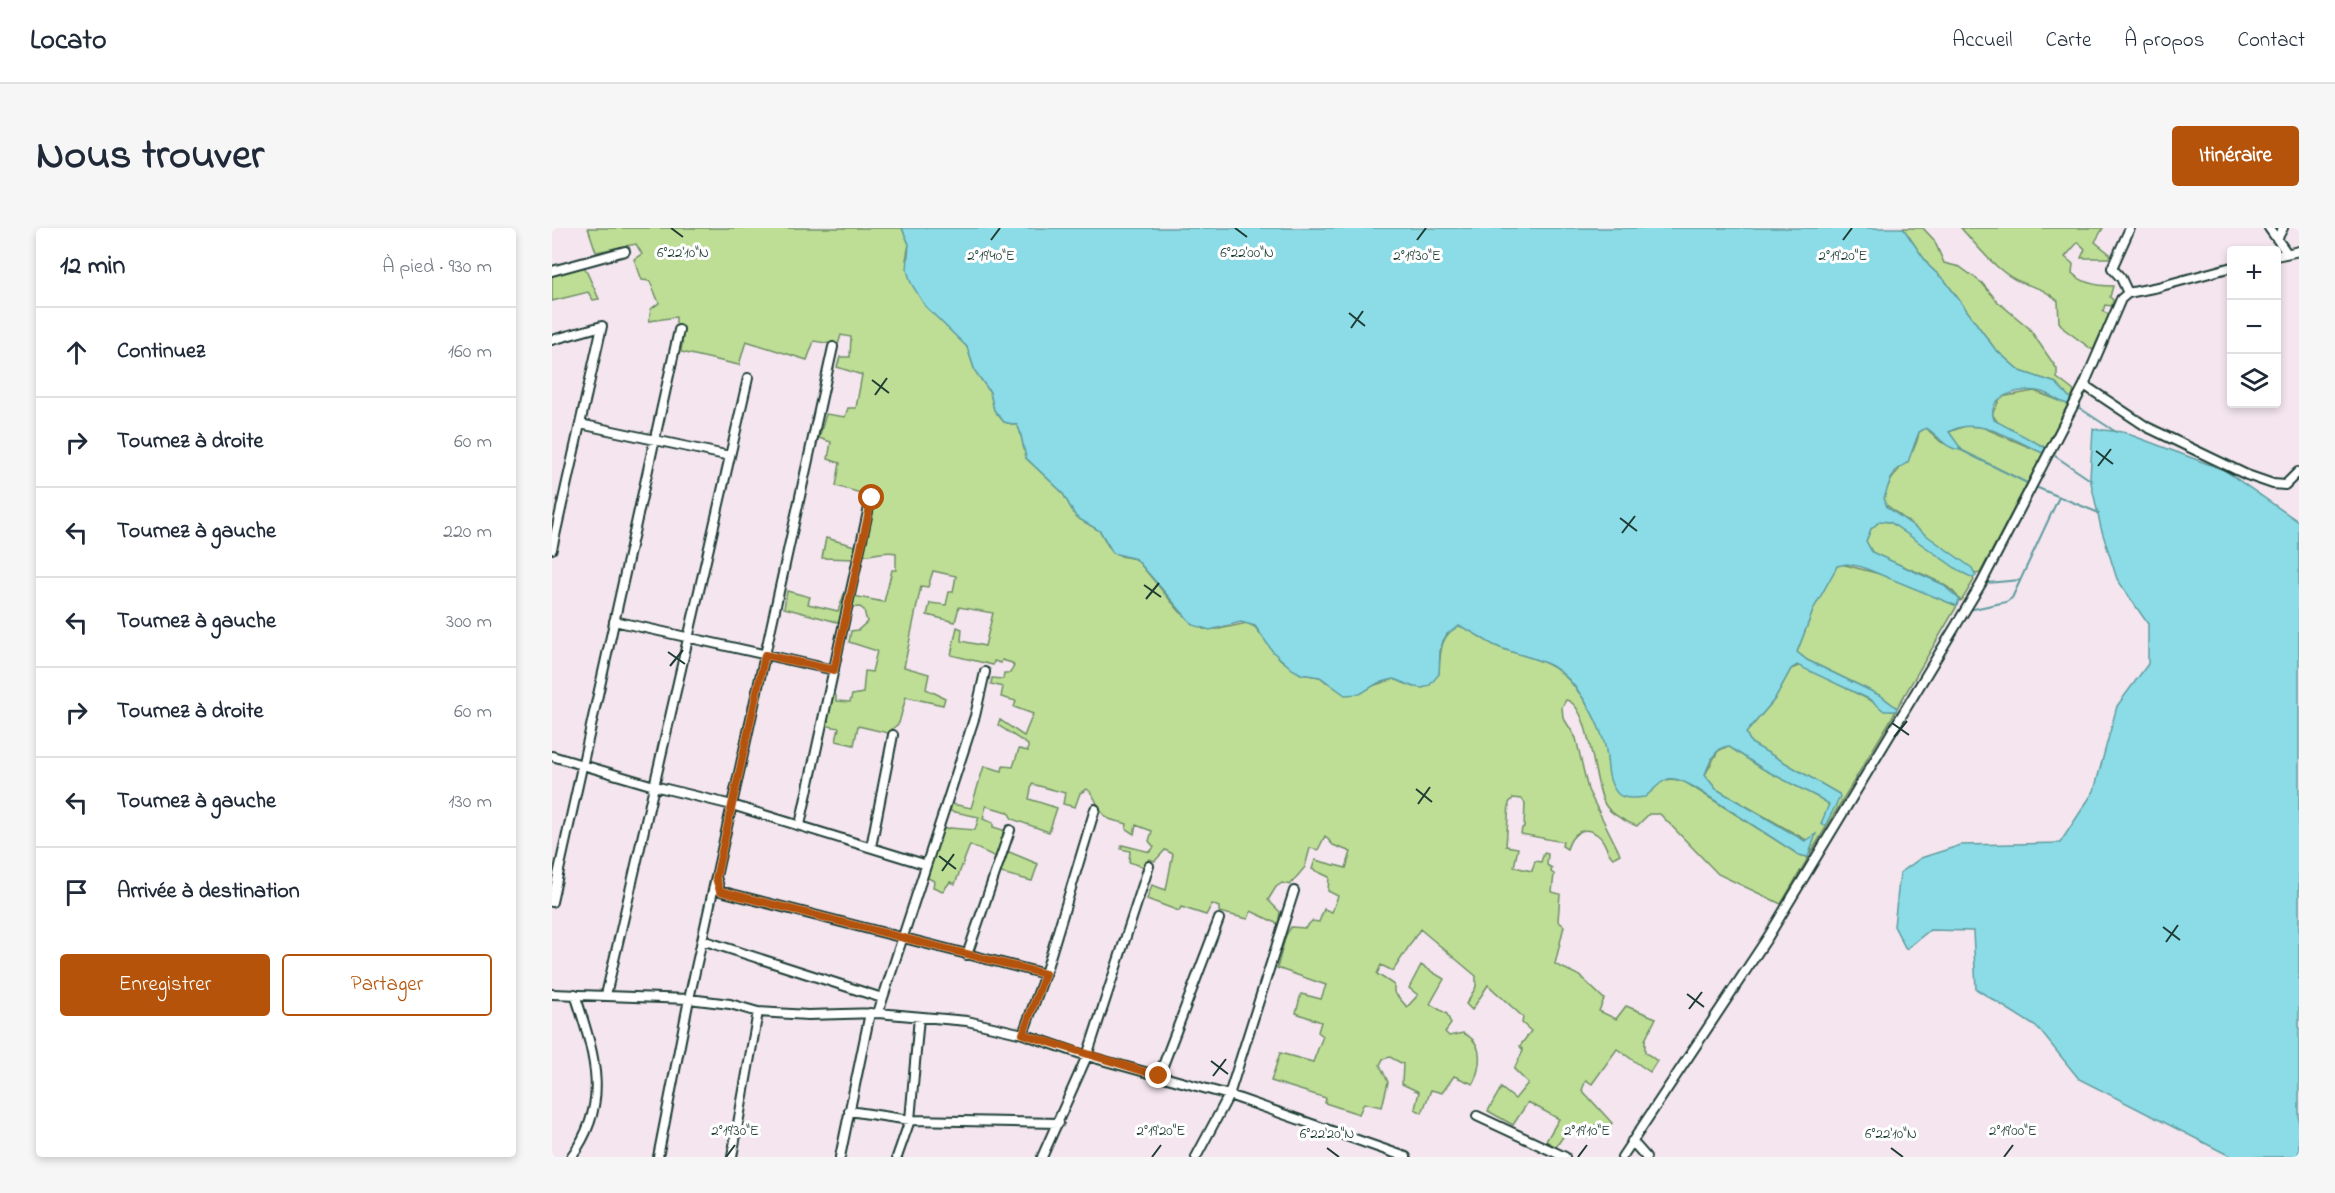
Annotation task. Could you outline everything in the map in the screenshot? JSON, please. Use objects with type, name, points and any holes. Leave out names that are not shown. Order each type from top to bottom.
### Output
[{"type":"street","points":[[2127,293],[2121,278],[2112,268],[2130,228]]},
{"type":"street","points":[[2269,228],[2287,253]]},
{"type":"street","points":[[2277,239],[2283,228]]},
{"type":"street","points":[[552,271],[625,251]]},
{"type":"street","points":[[2281,255],[2299,251]]},
{"type":"street","points":[[1622,1157],[1773,928],[1981,584],[2084,385],[2107,336],[2116,309],[2127,293],[2227,268]]},
{"type":"street","points":[[552,340],[602,326],[552,549]]},
{"type":"street","points":[[552,902],[679,330]]},
{"type":"street","points":[[658,1157],[689,999],[833,347]]},
{"type":"street","points":[[606,995],[748,378]]},
{"type":"street","points":[[2084,385],[2139,423],[2247,475],[2273,484],[2285,485],[2298,472]]},
{"type":"street","points":[[580,423],[730,456]]},
{"type":"street","points":[[800,825],[872,498]]},
{"type":"street","points":[[614,621],[834,670]]},
{"type":"street","points":[[840,1157],[849,1111],[874,1013],[882,998],[924,864],[975,716],[985,672]]},
{"type":"street","points":[[871,847],[894,735]]},
{"type":"street","points":[[552,756],[654,786],[732,805],[924,864]]},
{"type":"street","points":[[1023,1034],[1045,974],[1095,809]]},
{"type":"street","points":[[967,956],[1010,830]]},
{"type":"street","points":[[1042,1157],[1087,1056],[1149,866]]},
{"type":"street","points":[[716,878],[720,891],[967,956],[1045,974]]},
{"type":"street","points":[[1196,1157],[1230,1095],[1294,891]]},
{"type":"street","points":[[1159,1076],[1219,919]]},
{"type":"street","points":[[702,940],[882,998]]},
{"type":"street","points":[[552,994],[689,999],[730,1004],[758,1012],[808,1015],[874,1013],[967,1021],[1023,1034],[1087,1056],[1230,1095],[1406,1157]]},
{"type":"street","points":[[571,1157],[590,1128],[597,1089],[595,1057],[575,994]]},
{"type":"street","points":[[732,1157],[758,1012]]},
{"type":"street","points":[[897,1157],[910,1120],[919,1017]]},
{"type":"street","points":[[849,1111],[910,1120],[1059,1123]]},
{"type":"street","points":[[1477,1116],[1565,1157]]},
{"type":"street","points":[[1632,1141],[1646,1157]]},
{"type":"green space","points":[[588,228],[902,228],[909,244],[906,260],[967,347],[975,371],[990,392],[994,410],[1004,422],[1017,425],[1026,458],[1062,492],[1076,517],[1100,531],[1108,546],[1121,556],[1136,559],[1180,612],[1203,629],[1219,629],[1247,623],[1255,627],[1280,659],[1301,674],[1320,677],[1326,682],[1372,686],[1394,679],[1406,684],[1439,674],[1440,653],[1444,640],[1452,630],[1459,626],[1496,646],[1553,667],[1569,680],[1584,700],[1602,732],[1610,779],[1617,792],[1623,797],[1652,791],[1659,783],[1667,780],[1675,779],[1685,782],[1799,855],[1808,857],[1807,860],[1781,904],[1718,874],[1660,814],[1649,814],[1637,826],[1616,815],[1608,809],[1602,796],[1581,716],[1574,705],[1566,700],[1562,707],[1563,717],[1576,738],[1588,790],[1620,854],[1613,858],[1600,837],[1589,831],[1584,830],[1576,834],[1567,849],[1562,846],[1563,842],[1521,834],[1524,827],[1525,803],[1522,799],[1513,798],[1509,803],[1506,846],[1518,848],[1514,867],[1532,871],[1535,861],[1541,862],[1544,853],[1548,854],[1547,865],[1552,868],[1551,872],[1554,874],[1552,892],[1560,894],[1558,921],[1564,926],[1555,964],[1580,976],[1604,999],[1599,1011],[1616,1019],[1626,1006],[1656,1018],[1645,1040],[1645,1052],[1657,1061],[1650,1072],[1617,1049],[1592,1084],[1586,1080],[1582,1090],[1612,1123],[1607,1130],[1597,1123],[1588,1137],[1571,1125],[1556,1147],[1546,1141],[1559,1119],[1528,1102],[1513,1125],[1488,1111],[1501,1088],[1515,1099],[1528,1083],[1514,1069],[1523,1051],[1520,1046],[1531,1031],[1522,1023],[1523,1017],[1488,985],[1472,1010],[1466,1004],[1476,987],[1476,976],[1420,929],[1393,971],[1381,965],[1377,974],[1394,985],[1394,992],[1407,1007],[1418,995],[1409,988],[1421,965],[1444,979],[1430,1004],[1447,1014],[1451,1024],[1445,1032],[1449,1036],[1463,1033],[1475,1043],[1479,1063],[1473,1084],[1454,1076],[1442,1093],[1431,1090],[1422,1113],[1415,1109],[1419,1092],[1402,1084],[1403,1064],[1390,1057],[1383,1059],[1380,1065],[1388,1082],[1382,1107],[1364,1103],[1359,1114],[1325,1103],[1326,1098],[1271,1081],[1280,1053],[1313,1062],[1323,1036],[1318,1032],[1321,1022],[1296,1013],[1301,994],[1321,999],[1326,985],[1277,968],[1286,935],[1291,927],[1305,928],[1312,921],[1319,922],[1324,909],[1332,912],[1338,896],[1328,891],[1329,877],[1312,869],[1315,860],[1346,868],[1351,852],[1333,845],[1325,836],[1318,850],[1310,848],[1305,867],[1290,885],[1282,883],[1276,887],[1268,900],[1280,912],[1278,924],[1251,911],[1248,919],[1219,912],[1219,907],[1212,904],[1206,915],[1181,907],[1179,911],[1147,899],[1152,885],[1166,890],[1173,854],[1165,850],[1155,861],[1149,859],[1144,867],[1129,862],[1130,851],[1121,849],[1122,845],[1150,852],[1154,847],[1149,841],[1152,831],[1136,825],[1134,834],[1126,829],[1127,824],[1107,818],[1087,789],[1080,793],[1075,807],[1063,804],[1065,793],[1032,784],[1029,799],[1057,808],[1049,832],[1012,819],[1008,812],[986,806],[983,819],[993,823],[993,827],[1003,830],[1002,849],[1038,864],[1032,881],[1001,873],[996,857],[970,845],[955,884],[950,882],[943,891],[933,887],[934,881],[924,876],[942,830],[950,828],[975,830],[979,817],[950,811],[952,804],[971,808],[984,766],[1002,771],[1003,766],[1013,767],[1019,749],[1028,751],[1028,745],[998,725],[1000,720],[1024,736],[1033,714],[1014,707],[1016,701],[1001,697],[1003,687],[991,684],[992,678],[1003,679],[1004,673],[1010,673],[1014,666],[1012,663],[1002,660],[1001,663],[994,661],[993,665],[951,655],[957,627],[962,629],[961,641],[985,646],[993,613],[959,607],[955,622],[927,615],[930,603],[946,605],[949,592],[953,592],[956,576],[933,571],[928,587],[921,586],[904,667],[929,674],[926,689],[945,698],[943,705],[906,697],[899,723],[888,733],[858,726],[854,745],[836,741],[839,728],[819,724],[828,678],[834,679],[832,694],[836,696],[836,701],[850,702],[852,695],[863,693],[865,671],[872,672],[877,651],[849,642],[851,631],[858,630],[867,622],[864,610],[860,607],[845,608],[841,623],[784,608],[787,591],[810,597],[808,604],[838,611],[844,594],[884,602],[892,570],[896,570],[896,553],[857,556],[855,559],[822,558],[826,538],[855,546],[875,497],[836,486],[840,463],[828,459],[831,442],[819,438],[826,414],[845,417],[848,408],[856,408],[862,375],[837,367],[840,357],[850,357],[851,337],[841,335],[838,345],[814,341],[807,360],[746,341],[739,365],[681,352],[684,327],[676,325],[676,317],[649,321],[651,309],[659,303],[650,281],[642,280],[634,259],[642,254],[636,244],[596,252]]},
{"type":"green space","points":[[1903,228],[1923,228],[1934,240],[1944,263],[1960,267],[1982,283],[1998,302],[2029,328],[2057,369],[2057,378],[2074,391],[2071,399],[2056,383],[2020,371],[1995,349],[1946,282],[1929,266]]},
{"type":"green space","points":[[1961,228],[2103,228],[2095,242],[2110,254],[2109,258],[2081,258],[2085,249],[2078,242],[2065,257],[2073,264],[2072,273],[2081,280],[2096,285],[2113,286],[2110,297],[2113,300],[2112,306],[2105,305],[2103,311],[2109,315],[2093,350],[2064,329],[2059,322],[2058,301],[2048,293],[2016,280],[2001,270]]},
{"type":"green space","points":[[584,266],[599,299],[593,300],[588,292],[552,301],[552,276]]},
{"type":"green space","points":[[2034,391],[2068,404],[2046,448],[1999,424],[1992,414],[2001,397]]},
{"type":"green space","points":[[1965,426],[1982,427],[2043,453],[1980,573],[1976,574],[1884,503],[1889,483],[1912,452],[1919,432],[1926,428],[1941,442],[1961,450],[1949,432]]},
{"type":"green space","points":[[1880,521],[1890,522],[1973,578],[1962,600],[1960,601],[1954,593],[1934,579],[1872,552],[1866,541],[1871,529]]},
{"type":"green space","points":[[1841,564],[1884,575],[1957,606],[1897,708],[1881,696],[1807,660],[1797,652],[1814,608],[1837,566]]},
{"type":"green space","points":[[1801,665],[1891,711],[1896,711],[1810,854],[1812,844],[1716,789],[1705,775],[1718,751],[1728,746],[1763,769],[1827,802],[1829,807],[1839,794],[1751,743],[1746,733],[1774,700],[1791,669]]},
{"type":"water","points":[[902,228],[1903,228],[1929,266],[1946,282],[1995,349],[2020,371],[2056,383],[2071,399],[2068,404],[2042,392],[2026,391],[2008,394],[1995,404],[1994,420],[2046,448],[2043,453],[1997,432],[1972,426],[1960,427],[1949,432],[1962,450],[1951,448],[1926,428],[1919,432],[1908,462],[1896,470],[1884,498],[1887,507],[1972,568],[1976,576],[1973,578],[1961,572],[1890,522],[1880,521],[1871,529],[1866,541],[1872,552],[1942,584],[1959,599],[1957,606],[1862,567],[1847,564],[1837,566],[1814,608],[1797,652],[1807,660],[1881,696],[1897,708],[1896,711],[1884,711],[1871,700],[1797,665],[1791,669],[1774,700],[1746,733],[1751,743],[1839,794],[1840,797],[1825,826],[1821,824],[1829,804],[1821,799],[1763,769],[1728,746],[1719,750],[1711,761],[1705,775],[1716,789],[1805,841],[1816,834],[1808,857],[1799,855],[1694,787],[1677,779],[1662,782],[1645,797],[1621,796],[1611,782],[1606,749],[1596,721],[1569,680],[1552,666],[1496,646],[1459,626],[1447,634],[1443,641],[1439,674],[1430,685],[1423,688],[1414,687],[1394,679],[1378,683],[1360,694],[1345,695],[1320,677],[1301,674],[1292,669],[1273,652],[1255,626],[1241,622],[1210,630],[1193,625],[1136,559],[1113,553],[1100,531],[1076,517],[1062,492],[1026,458],[1017,425],[1004,422],[994,410],[990,392],[975,371],[967,347],[925,306],[911,283],[907,270],[909,244]]},
{"type":"water","points":[[2093,429],[2123,432],[2224,470],[2299,522],[2299,1157],[2232,1157],[2079,1079],[2038,1028],[1976,989],[1973,931],[1930,930],[1906,949],[1894,926],[1900,873],[1921,858],[1961,845],[2060,843],[2094,791],[2117,706],[2148,664],[2148,624],[2117,579],[2101,528],[2090,478]]},
{"type":"waterway","points":[[2078,407],[2116,432]]},
{"type":"waterway","points":[[1959,449],[2027,483]]},
{"type":"waterway","points":[[2055,456],[2092,481]]},
{"type":"waterway","points":[[2038,488],[2099,513]]},
{"type":"waterway","points":[[1969,610],[2006,602],[2012,598],[2059,497]]},
{"type":"waterway","points":[[1987,583],[2020,580]]},
{"type":"route","points":[[872,498],[834,670],[765,655],[716,878],[720,891],[1045,974],[1023,1034],[1087,1056],[1159,1076]]}]
